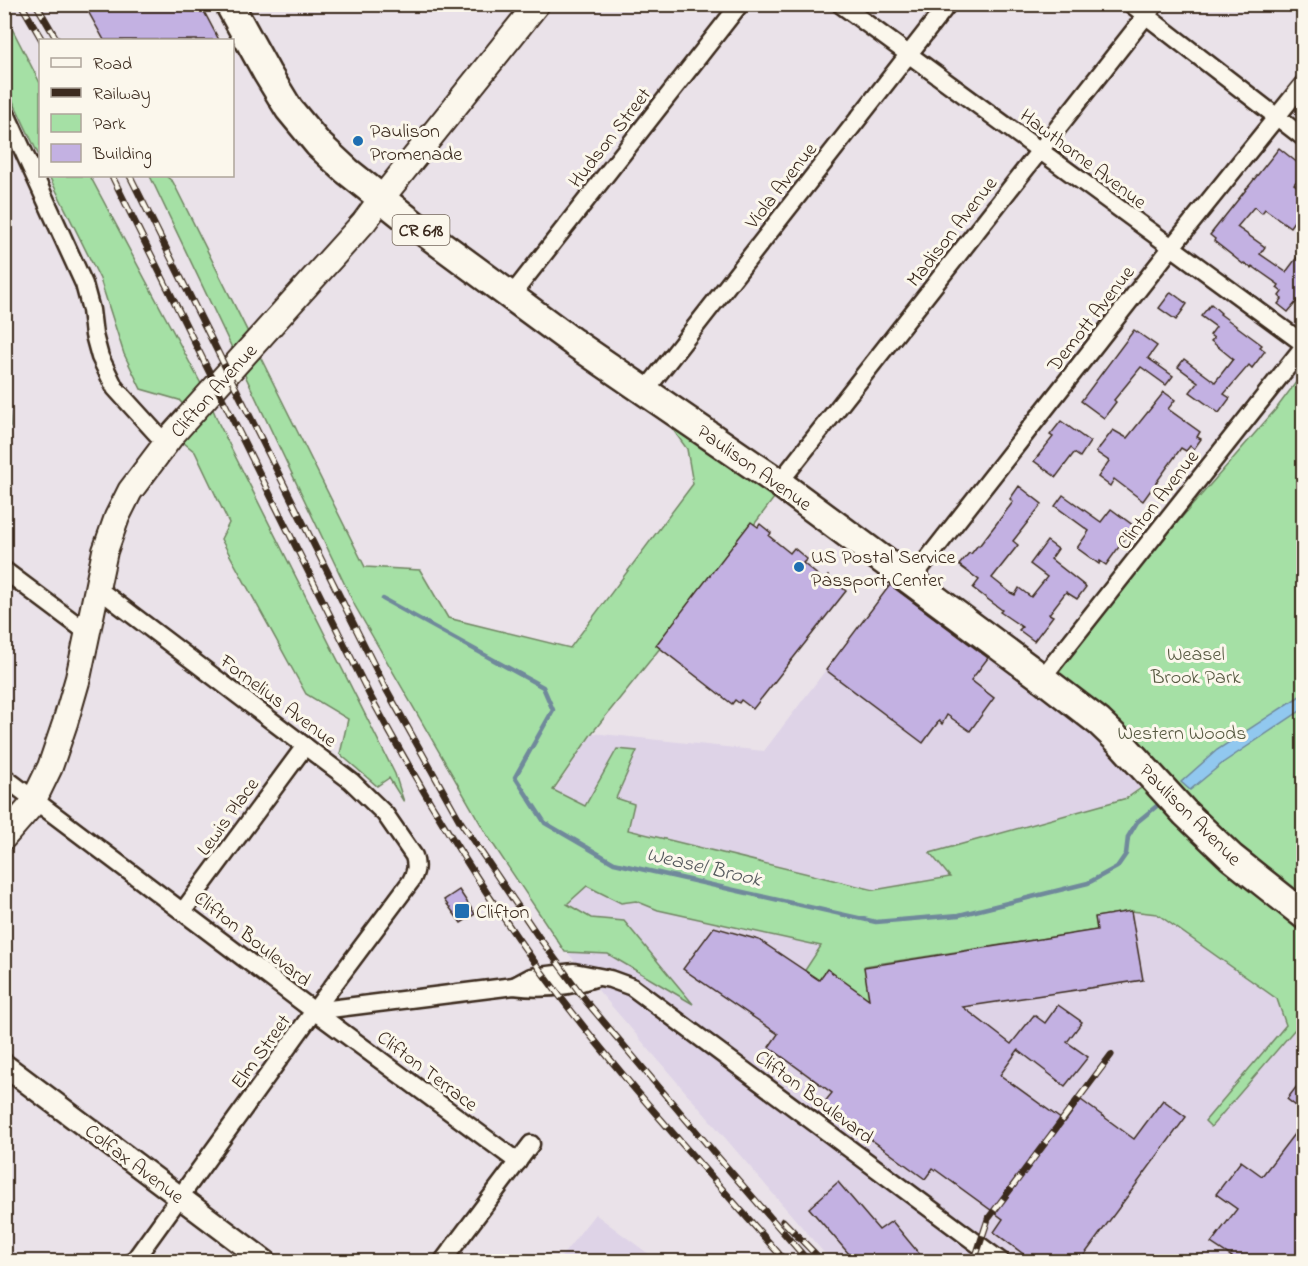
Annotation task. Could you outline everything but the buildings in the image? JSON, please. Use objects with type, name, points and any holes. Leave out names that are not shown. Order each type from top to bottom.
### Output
[{"type":"main road","name":"Paulison Avenue","points":[[229,4],[289,109],[318,144],[347,171],[381,199],[573,342],[779,483],[1042,678],[1114,736],[1185,813],[1232,857],[1304,915]]},
{"type":"main road","name":"Clifton Avenue","points":[[4,837],[34,800],[50,767],[65,723],[88,633],[105,551],[117,517],[130,491],[165,443],[364,222],[537,4]]},
{"type":"street","name":"Hudson Street","points":[[511,296],[740,4]]},
{"type":"street","name":"Hawthorne Avenue","points":[[840,4],[1304,345]]},
{"type":"street","name":"Viola Avenue","points":[[645,391],[948,4]]},
{"type":"street","points":[[1131,4],[1151,10],[1276,118],[1304,138]]},
{"type":"street","name":"Madison Avenue","points":[[779,483],[1151,10]]},
{"type":"street","name":"Demott Avenue","points":[[911,580],[1171,248],[1304,83]]},
{"type":"street","points":[[4,109],[84,284],[100,357],[115,388],[165,443]]},
{"type":"street","name":"Clinton Avenue","points":[[1042,678],[1304,345]]},
{"type":"street","points":[[4,570],[88,633]]},
{"type":"street","name":"Fornelius Avenue","points":[[96,588],[369,797],[400,835],[414,856],[416,864]]},
{"type":"street","name":"Lewis Place","points":[[183,910],[305,746]]},
{"type":"street","name":"Clifton Boulevard","points":[[4,777],[314,1011],[514,986],[531,977],[574,972],[610,979],[632,987],[1002,1262]]},
{"type":"street","name":"Elm Street","points":[[133,1262],[411,881],[416,864]]},
{"type":"street","name":"Clifton Terrace","points":[[314,1011],[518,1162]]},
{"type":"street","name":"Colfax Avenue","points":[[4,1065],[266,1262]]},
{"type":"street","points":[[442,1262],[531,1144]]},
{"type":"shaded area","points":[[893,582],[1096,731],[1144,786],[1128,798],[1303,954],[1303,1261],[831,1261],[597,989],[548,928],[487,835],[557,787],[592,733],[764,751]]},
{"type":"shaded area","points":[[595,1214],[658,1261],[558,1261]]},
{"type":"green space","points":[[5,15],[39,81],[39,156],[5,84]]},
{"type":"green space","points":[[49,177],[91,177],[207,395],[219,424],[395,774],[404,802],[389,778],[377,786],[340,754],[348,719],[306,694],[221,539],[229,523],[195,452],[173,434],[191,413],[179,400],[141,389],[124,354],[100,279]]},
{"type":"green space","points":[[150,177],[167,177],[173,182],[365,567],[420,570],[448,618],[570,648],[693,484],[687,449],[645,391],[783,486],[681,622],[592,733],[553,790],[585,806],[617,749],[637,751],[616,798],[634,804],[628,830],[874,890],[950,877],[930,853],[1127,798],[1144,786],[1042,678],[1276,409],[1303,373],[1303,1036],[1295,1029],[1211,1127],[1205,1121],[1286,1025],[1277,999],[1157,914],[1131,911],[1096,917],[1097,930],[865,966],[869,999],[810,992],[796,984],[821,946],[658,910],[636,901],[621,903],[587,886],[567,904],[591,918],[624,921],[693,1004],[608,954],[565,952],[487,835],[355,606]]},
{"type":"green space","points":[[5,353],[10,427],[5,429]]},
{"type":"water","points":[[1303,694],[1303,709],[1224,762],[1190,790],[1181,782],[1217,750]]},
{"type":"waterway","name":"Weasel Brook","points":[[383,599],[543,687],[553,710],[515,777],[545,823],[614,863],[876,922],[959,915],[1088,883],[1117,867],[1126,854],[1128,837],[1137,822],[1158,805]]},
{"type":"railway","points":[[21,4],[41,39]]},
{"type":"railway","points":[[36,4],[56,39]]},
{"type":"railway","points":[[112,177],[369,694],[449,834],[492,901],[567,1006],[659,1117],[786,1262]]},
{"type":"railway","points":[[130,177],[385,687],[460,821],[538,936],[586,1001],[809,1262]]},
{"type":"railway","points":[[974,1262],[988,1219],[1111,1055]]},
{"type":"railway","points":[[783,1221],[823,1262]]},
{"type":"place","name":"Paulison Promenade","points":[[358,141]]},
{"type":"place","name":"US Postal Service Passport Center","points":[[799,567]]},
{"type":"place","name":"Clifton","points":[[462,911]]},
{"type":"park label","name":"Weasel Brook Park","points":[[1196,664]]},
{"type":"park label","name":"Western Woods","points":[[1182,732]]}]
